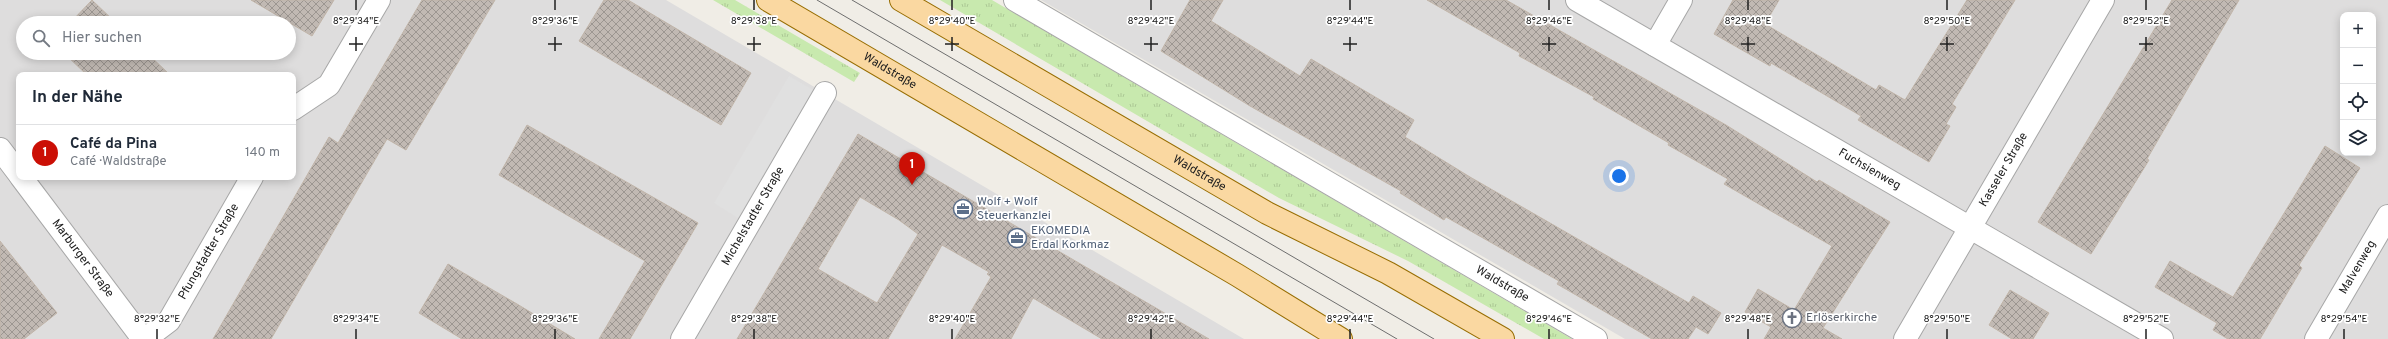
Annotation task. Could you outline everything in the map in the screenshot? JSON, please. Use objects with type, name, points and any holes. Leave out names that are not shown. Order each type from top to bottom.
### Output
[{"type":"main road","name":"Waldstraße","points":[[768,0],[1237,275],[1341,339]]},
{"type":"main road","name":"Waldstraße","points":[[900,0],[1267,213],[1388,273],[1503,339]]},
{"type":"street","points":[[296,107],[330,85],[379,0]]},
{"type":"street","name":"Waldstraße","points":[[1014,0],[1596,339]]},
{"type":"street","name":"Fuchsienweg","points":[[1577,0],[2162,339]]},
{"type":"street","points":[[1655,45],[1681,0]]},
{"type":"street","name":"Kasseler Straße","points":[[1905,339],[2103,0]]},
{"type":"street","name":"Michelstadter Straße","points":[[682,339],[824,93]]},
{"type":"street","points":[[0,149],[16,170]]},
{"type":"street","name":"Marburger Straße","points":[[23,180],[144,339]]},
{"type":"street","name":"Pfungstadter Straße","points":[[144,339],[170,321],[250,180]]},
{"type":"street","name":"Malvenweg","points":[[2316,339],[2388,216]]},
{"type":"shaded area","points":[[0,0],[666,0],[1244,339],[0,339]]},
{"type":"shaded area","points":[[1041,0],[2388,0],[2388,339],[1625,339]]},
{"type":"shaded area","points":[[789,76],[813,90],[738,218],[714,203]]},
{"type":"green space","points":[[713,0],[735,0],[860,73],[854,82]]},
{"type":"green space","points":[[940,0],[992,0],[1572,339],[1544,339],[1408,261],[1279,198]]},
{"type":"building","points":[[92,0],[109,16],[77,16]]},
{"type":"building","points":[[251,0],[334,0],[312,36],[296,27],[296,16],[278,16]]},
{"type":"building","points":[[422,0],[495,0],[406,150],[387,139],[271,339],[213,339],[329,137],[338,143]]},
{"type":"building","points":[[604,0],[628,0],[751,73],[721,125],[579,41]]},
{"type":"building","points":[[1190,0],[1223,0],[1211,21],[1300,76],[1311,59],[1414,120],[1405,137],[1470,177],[1689,303],[1693,296],[1721,313],[1708,334],[1696,327],[1688,339],[1652,339],[1557,284],[1559,281],[1446,217],[1444,220],[1400,193],[1401,191],[1250,106],[1161,51]]},
{"type":"building","points":[[1427,0],[1506,0],[1726,125],[1817,182],[1819,180],[1890,222],[1823,328],[1842,339],[1764,339],[1771,327],[1745,312],[1758,289],[1794,310],[1832,246],[1724,184],[1728,179],[1668,145],[1669,143],[1593,99],[1594,97],[1519,56],[1520,53]]},
{"type":"building","points":[[1733,0],[1779,0],[1765,24],[1876,90],[1879,85],[1905,100],[1967,0],[2015,0],[1952,104],[1956,107],[1946,124],[1950,126],[1929,162],[1858,120],[1861,116],[1771,63],[1770,66],[1714,34]]},
{"type":"building","points":[[2172,0],[2239,0],[2147,159],[2149,160],[2091,254],[2038,222]]},
{"type":"building","points":[[71,60],[154,60],[167,72],[84,72]]},
{"type":"building","points":[[527,125],[698,223],[630,339],[599,339],[645,261],[499,175]]},
{"type":"building","points":[[858,134],[1209,339],[1102,339],[1033,298],[1011,339],[955,339],[991,277],[987,274],[989,272],[942,245],[888,339],[737,339]],"holes":[[[860,197],[899,220],[918,234],[877,303],[818,269]]]},
{"type":"building","points":[[2325,146],[2360,168],[2299,265],[2302,268],[2260,339],[2228,339],[2213,330],[2217,323],[2155,287],[2170,261],[2233,297]]},
{"type":"building","points":[[0,241],[57,313],[24,339],[0,339]]},
{"type":"building","points":[[448,264],[575,339],[462,339],[419,313]]},
{"type":"building","points":[[2010,290],[2049,313],[2033,339],[2012,339],[1989,325]]},
{"type":"tram line","points":[[817,0],[1397,339]]},
{"type":"tram line","points":[[852,0],[1434,339]]},
{"type":"place","name":"Café da Pina","points":[[912,185]]},
{"type":"place","name":"Wolf + Wolf Steuerkanzlei","points":[[963,209]]},
{"type":"place","name":"EKOMEDIA Erdal Korkmaz","points":[[1017,238]]},
{"type":"place","name":"Erlöserkirche","points":[[1792,318]]}]
